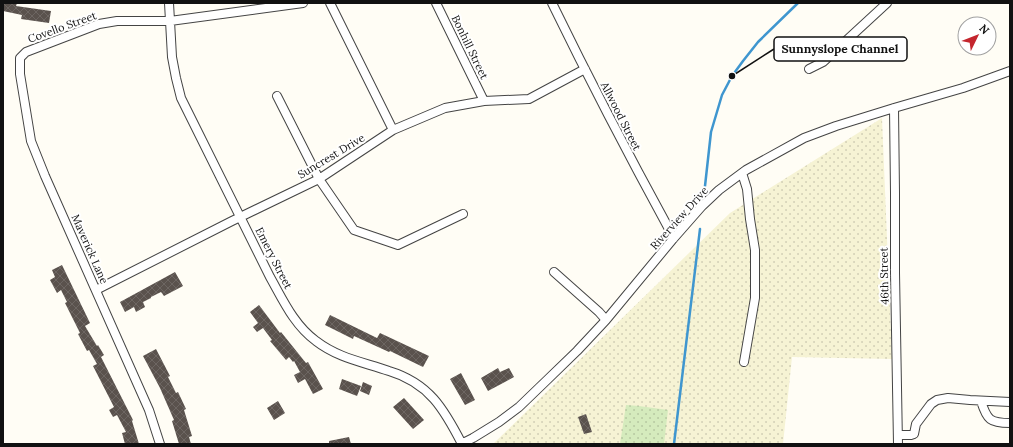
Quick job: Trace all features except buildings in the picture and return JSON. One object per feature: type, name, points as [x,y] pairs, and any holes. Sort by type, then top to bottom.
[{"type":"street","name":"Emery Street","points":[[169,3],[172,57],[181,98],[285,305],[304,330],[316,341],[334,352],[348,359],[390,371],[416,383],[437,402],[446,414],[462,444]]},
{"type":"street","name":"Covello Street","points":[[20,58],[26,52],[99,24],[117,21],[170,21],[303,3]]},
{"type":"street","points":[[330,3],[393,130]]},
{"type":"street","name":"Bonhill Street","points":[[436,3],[484,101]]},
{"type":"street","name":"Allwood Street","points":[[552,3],[630,158],[673,239]]},
{"type":"street","points":[[809,69],[823,62],[887,3]]},
{"type":"street","name":"Maverick Lane","points":[[20,58],[20,74],[31,141],[45,176],[149,410],[160,444]]},
{"type":"street","name":"Suncrest Drive","points":[[96,290],[319,179],[393,130],[445,108],[484,101],[529,99],[585,69]]},
{"type":"street","name":"Riverview Drive","points":[[462,444],[499,422],[519,407],[577,351],[606,320],[702,206],[719,190],[742,174],[804,138],[836,126],[963,88],[1010,71]]},
{"type":"street","points":[[277,96],[319,179],[354,230],[398,245],[463,214]]},
{"type":"street","name":"46th Street","points":[[894,108],[898,444]]},
{"type":"street","points":[[742,174],[747,189],[755,250],[755,298],[744,362]]},
{"type":"street","points":[[554,272],[606,320]]},
{"type":"street","points":[[898,435],[914,434],[918,420],[934,401],[948,398],[1010,402]]},
{"type":"street","points":[[982,400],[985,413],[989,418],[997,422],[1010,422]]},
{"type":"shaded area","points":[[882,118],[892,359],[792,357],[783,444],[493,444],[730,213]]},
{"type":"green space","points":[[626,405],[668,410],[664,444],[620,444]]},
{"type":"waterway","points":[[705,186],[711,132],[722,95],[732,76],[758,42],[798,3]]},
{"type":"waterway","points":[[674,444],[700,229]]},
{"type":"place","name":"Sunnyslope Channel","points":[[732,76]]}]
